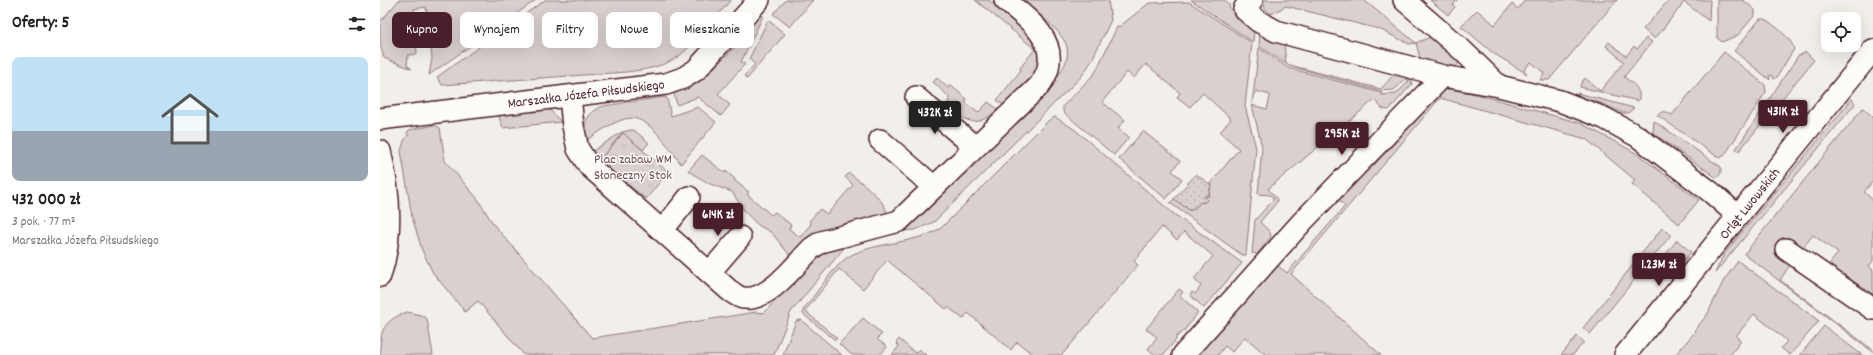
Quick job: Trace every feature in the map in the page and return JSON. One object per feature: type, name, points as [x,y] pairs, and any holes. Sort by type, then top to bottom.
[{"type":"street","name":"Marszałka Józefa Piłsudskiego","points":[[380,119],[666,84],[683,78],[696,70],[759,0]]},
{"type":"street","points":[[570,96],[573,126],[578,149],[589,166],[730,291],[742,298],[754,298],[768,293],[812,248],[821,242],[899,222],[1040,85],[1048,69],[1050,53],[1044,37],[1032,23],[1005,0]]},
{"type":"street","points":[[1252,0],[1244,9],[1276,31],[1443,76],[1499,86],[1560,101],[1618,124],[1637,136],[1712,193],[1738,216]]},
{"type":"street","points":[[1404,0],[1462,50],[1499,86]]},
{"type":"street","name":"Orląt Lwowskich","points":[[1625,355],[1873,50]]},
{"type":"street","points":[[1183,355],[1292,232],[1443,76]]},
{"type":"street","points":[[916,97],[975,147]]},
{"type":"street","points":[[880,140],[934,187]]},
{"type":"street","points":[[380,150],[389,211],[386,258],[380,276]]},
{"type":"street","points":[[662,231],[689,197]]},
{"type":"street","points":[[710,272],[740,237]]},
{"type":"street","points":[[1786,249],[1873,310]]},
{"type":"green space","points":[[399,0],[536,0],[519,12],[460,12],[460,48],[468,48],[429,75],[432,58],[431,48],[452,48],[452,12],[427,12],[426,7],[414,9],[414,12],[392,12],[392,48],[417,48],[417,54],[408,55],[407,65],[412,69],[384,58],[380,44],[380,22]]},
{"type":"green space","points":[[545,0],[731,0],[720,12],[670,12],[670,48],[688,48],[673,60],[654,67],[626,72],[442,85],[437,77],[478,48],[534,48],[534,12],[528,12]]},
{"type":"green space","points":[[786,0],[813,0],[790,27],[773,14]]},
{"type":"green space","points":[[975,0],[989,0],[1025,31],[1033,41],[1038,51],[1040,61],[1036,72],[1003,105],[997,100],[1021,70],[1020,68],[1035,49]]},
{"type":"green space","points":[[1022,0],[1108,0],[1111,20],[1091,62],[1081,77],[934,222],[915,230],[903,231],[987,151],[1039,98],[1051,85],[1064,66],[1067,54],[1065,42],[1048,22]]},
{"type":"green space","points":[[1191,0],[1224,0],[1229,4],[1230,9],[1254,29],[1253,42]]},
{"type":"green space","points":[[1263,0],[1364,0],[1416,43],[1409,44],[1379,29],[1286,6],[1271,14],[1265,9]]},
{"type":"green space","points":[[1430,0],[1457,0],[1453,5],[1455,7],[1448,15]]},
{"type":"green space","points":[[1525,0],[1617,0],[1549,80],[1540,80],[1544,73],[1531,62],[1524,70],[1527,74],[1493,53],[1461,26],[1477,10],[1495,25],[1512,4],[1518,9]]},
{"type":"green space","points":[[1669,0],[1710,0],[1709,21],[1684,2],[1655,39],[1643,29]]},
{"type":"green space","points":[[1717,0],[1743,0],[1755,10],[1755,15],[1738,35],[1722,42],[1717,38]]},
{"type":"green space","points":[[1189,2],[1252,43],[1245,106],[1256,148],[1246,255],[1242,255],[1170,203],[1174,199],[1189,210],[1192,210],[1201,202],[1203,203],[1204,196],[1209,196],[1210,184],[1239,149],[1220,132],[1231,119],[1203,93],[1190,107],[1177,97],[1180,93],[1146,64],[1134,78],[1127,72],[1102,102],[1125,120],[1118,128],[1129,137],[1114,155],[1063,112],[1063,106],[1095,73],[1117,27],[1149,3]]},
{"type":"green space","points":[[761,15],[763,16],[754,35],[754,23]]},
{"type":"green space","points":[[1760,19],[1765,19],[1782,32],[1790,40],[1794,49],[1777,77],[1774,79],[1772,75],[1769,76],[1770,80],[1734,51]]},
{"type":"green space","points":[[768,20],[785,34],[747,79],[744,76],[755,64],[749,59]]},
{"type":"green space","points":[[1260,30],[1284,43],[1286,64],[1259,46]]},
{"type":"green space","points":[[1435,35],[1460,60],[1456,67],[1452,69],[1421,62],[1416,43]]},
{"type":"green space","points":[[1646,38],[1652,42],[1624,77],[1638,90],[1638,101],[1580,87],[1585,78],[1600,91],[1624,62],[1606,46],[1609,42],[1626,56],[1634,46],[1637,49]]},
{"type":"green space","points":[[734,48],[748,48],[741,62],[745,64],[718,94],[730,105],[721,116],[698,97],[677,105],[674,94],[698,83]]},
{"type":"green space","points":[[1259,48],[1288,68],[1382,93],[1382,95],[1396,94],[1409,81],[1407,80],[1410,77],[1412,84],[1389,110],[1383,109],[1374,100],[1268,189],[1277,199],[1277,202],[1260,222],[1270,232],[1271,237],[1257,254],[1252,253],[1255,220],[1274,199],[1270,195],[1258,194],[1262,147],[1252,105],[1267,109],[1270,97],[1270,95],[1256,91],[1252,103]]},
{"type":"green space","points":[[1724,52],[1765,85],[1766,92],[1724,156],[1719,158],[1657,115],[1664,111],[1672,115]]},
{"type":"green space","points":[[1806,52],[1814,60],[1739,151],[1736,149],[1798,56]]},
{"type":"green space","points":[[1286,64],[1381,89],[1395,73],[1409,76],[1394,90],[1380,91]]},
{"type":"green space","points":[[937,78],[948,88],[950,85],[967,99],[965,102],[978,113],[988,102],[998,109],[984,119],[973,122],[967,120],[948,107],[949,97],[933,82]]},
{"type":"green space","points":[[1450,89],[1480,95],[1580,123],[1636,153],[1699,200],[1679,224],[1632,184],[1635,180],[1586,139],[1440,98],[1291,274],[1381,355],[1266,355],[1245,337],[1232,352],[1225,346],[1218,355],[1192,355],[1277,265],[1287,273],[1345,206],[1337,198],[1374,165],[1444,90]]},
{"type":"green space","points":[[1577,93],[1634,108],[1628,113],[1623,113],[1601,103],[1582,98]]},
{"type":"green space","points":[[664,97],[667,98],[671,116],[698,107],[716,122],[681,164],[664,141],[650,126],[634,118],[625,119],[614,123],[585,141],[584,130],[586,120],[597,109],[603,106]]},
{"type":"green space","points":[[1852,99],[1855,104],[1715,273],[1724,254]]},
{"type":"green space","points":[[547,107],[561,122],[503,128],[498,114]]},
{"type":"green space","points":[[1863,108],[1873,117],[1873,181],[1864,192],[1873,200],[1873,261],[1869,266],[1873,270],[1873,295],[1870,296],[1827,267],[1838,253],[1813,235],[1802,249],[1790,240],[1778,255],[1790,265],[1780,280],[1873,350],[1873,352],[1744,254]]},
{"type":"green space","points":[[1055,117],[1074,129],[1174,214],[1242,263],[1204,308],[1190,295],[1192,292],[1195,294],[1201,286],[1194,279],[1213,256],[1184,232],[1177,240],[1162,227],[1134,261],[1138,265],[1062,355],[1034,355],[1017,342],[1011,350],[968,313],[963,319],[948,307],[946,309],[887,260],[863,289],[839,269],[805,311],[837,338],[835,340],[803,314],[803,310],[833,271],[844,260],[853,254],[864,250],[918,238],[941,228],[1048,121]]},
{"type":"green space","points":[[1654,121],[1721,167],[1721,173],[1717,178],[1653,133]]},
{"type":"green space","points":[[435,125],[440,128],[445,161],[477,198],[494,225],[592,338],[756,312],[763,313],[824,253],[844,248],[791,312],[774,355],[524,355],[478,301],[465,312],[433,273],[422,250],[412,217],[401,151],[409,130]]},
{"type":"green space","points":[[634,130],[649,143],[643,150],[622,133],[599,161],[591,152],[622,132]]},
{"type":"green space","points":[[1143,131],[1180,161],[1172,171],[1182,179],[1166,199],[1119,159]]},
{"type":"green space","name":"Plac zabaw WM Słoneczny Stok","points":[[623,133],[668,172],[646,199],[599,161]]},
{"type":"green space","points":[[702,155],[725,173],[726,171],[735,179],[734,180],[749,192],[747,194],[771,215],[775,212],[791,225],[789,229],[800,237],[811,224],[809,221],[820,209],[827,214],[853,185],[845,177],[849,173],[877,197],[886,209],[887,214],[812,235],[791,257],[772,233],[758,225],[745,212],[732,192],[710,184],[688,171]]},
{"type":"green space","points":[[1196,174],[1211,185],[1208,196],[1204,196],[1207,200],[1205,202],[1201,202],[1192,210],[1189,210],[1174,199]]},
{"type":"green space","points":[[1662,228],[1671,235],[1590,334],[1583,328]]},
{"type":"green space","points":[[1677,240],[1691,252],[1671,275],[1665,271],[1660,276],[1655,272],[1652,276],[1651,273]]},
{"type":"green space","points":[[1738,261],[1819,321],[1790,355],[1781,348],[1787,341],[1754,314],[1736,336],[1741,341],[1730,355],[1675,355],[1695,332],[1694,331],[1707,315],[1724,280]]},
{"type":"green space","points":[[1179,289],[1183,292],[1180,296],[1197,311],[1197,314],[1183,332],[1176,337],[1176,340],[1163,355],[1155,355],[1148,349],[1157,337],[1146,329]]},
{"type":"green space","points":[[407,312],[421,315],[427,319],[433,355],[380,355],[381,339],[384,328],[393,319]]},
{"type":"green space","points":[[863,318],[882,334],[877,339],[887,347],[880,355],[852,355],[839,344]]},
{"type":"green space","points":[[801,320],[842,355],[783,355],[796,321]]},
{"type":"green space","points":[[1824,326],[1862,355],[1800,355]]},
{"type":"green space","points":[[1577,336],[1584,342],[1573,355],[1561,355]]},
{"type":"green space","points":[[899,339],[915,353],[919,349],[926,355],[892,355],[899,346],[896,343]]}]
